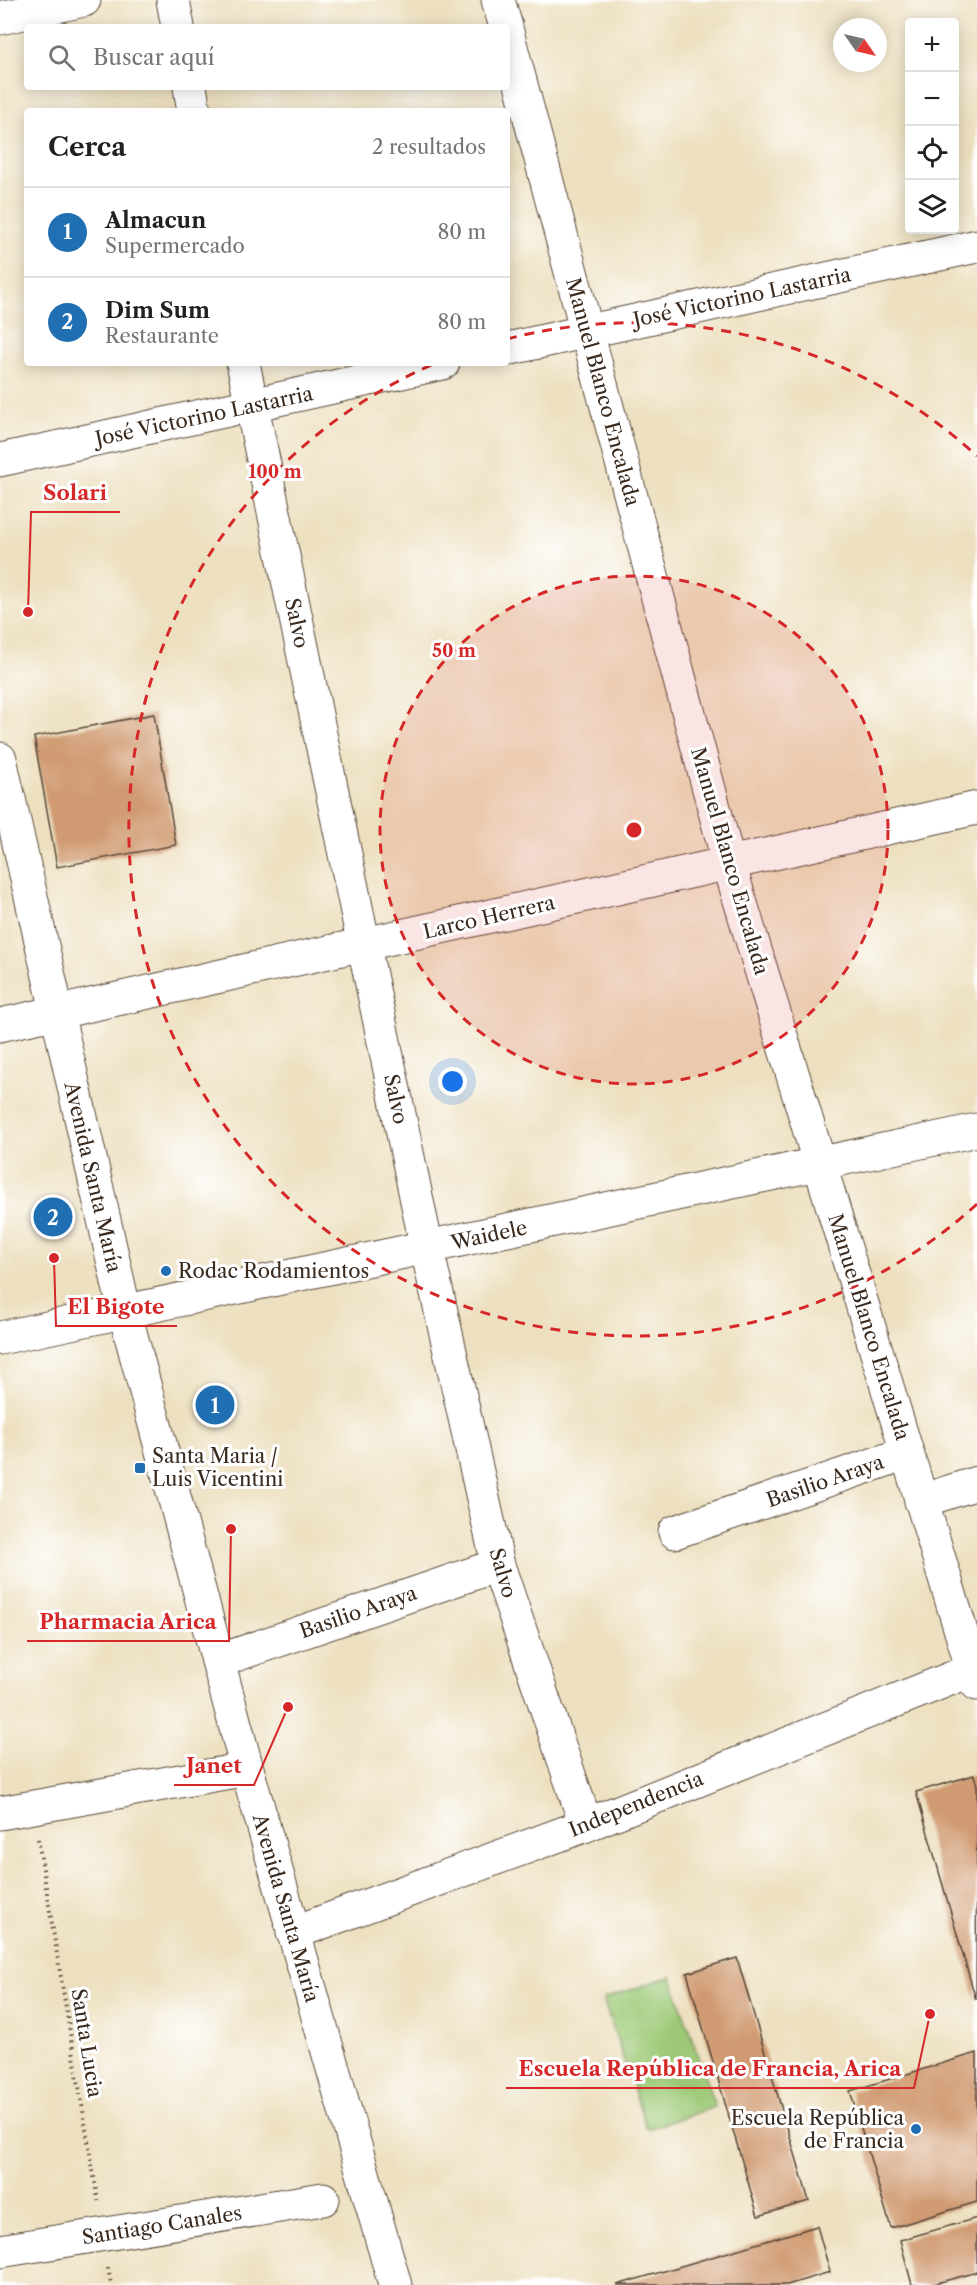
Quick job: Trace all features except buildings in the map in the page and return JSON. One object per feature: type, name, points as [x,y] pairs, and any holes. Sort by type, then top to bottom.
[{"type":"street","points":[[0,18],[84,0]]},
{"type":"street","points":[[173,0],[177,24]]},
{"type":"street","points":[[498,0],[505,24]]},
{"type":"street","name":"Manuel Blanco Encalada","points":[[510,43],[729,864],[975,1673]]},
{"type":"street","points":[[191,90],[194,108]]},
{"type":"street","name":"José Victorino Lastarria","points":[[510,348],[977,246]]},
{"type":"street","name":"Salvo","points":[[244,366],[427,1248],[498,1565],[586,1825]]},
{"type":"street","name":"José Victorino Lastarria","points":[[0,460],[428,366]]},
{"type":"street","name":"Avenida Santa María","points":[[0,759],[55,1014],[125,1313],[247,1769],[395,2285]]},
{"type":"street","name":"Larco Herrera","points":[[0,1025],[977,808]]},
{"type":"street","name":"Waidele","points":[[0,1338],[977,1130]]},
{"type":"street","name":"Basilio Araya","points":[[675,1532],[907,1453]]},
{"type":"street","points":[[921,1501],[977,1483]]},
{"type":"street","name":"Basilio Araya","points":[[218,1661],[498,1565]]},
{"type":"street","name":"Independencia","points":[[293,1933],[586,1825],[975,1673]]},
{"type":"street","points":[[0,1813],[247,1769]]},
{"type":"street","name":"Santiago Canales","points":[[0,2251],[323,2199]]},
{"type":"path","name":"Santa Lucia","points":[[33,1807],[111,2285]]},
{"type":"green space","points":[[671,1976],[715,2107],[647,2129],[603,1999]]},
{"type":"place","name":"Solari","points":[[28,612]]},
{"type":"place","name":"Dim Sum","points":[[53,1217]]},
{"type":"place","name":"El Bigote","points":[[54,1258]]},
{"type":"place","name":"Rodac Rodamientos","points":[[166,1271]]},
{"type":"place","name":"Almacun","points":[[215,1405]]},
{"type":"place","name":"Santa Maria / Luis Vicentini","points":[[140,1468]]},
{"type":"place","name":"Pharmacia Arica","points":[[231,1529]]},
{"type":"place","name":"Janet","points":[[288,1707]]},
{"type":"place","name":"Escuela República de Francia, Arica","points":[[930,2014]]},
{"type":"place","name":"Escuela República de Francia","points":[[916,2129]]}]
